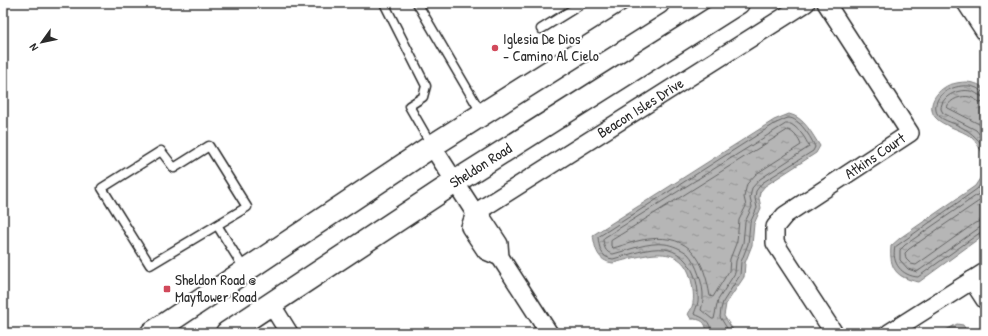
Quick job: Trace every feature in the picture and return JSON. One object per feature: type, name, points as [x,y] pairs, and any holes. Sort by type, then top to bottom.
[{"type":"main road","name":"Sheldon Road","points":[[227,333],[455,182],[738,3]]},
{"type":"main road","points":[[152,333],[645,6]]},
{"type":"street","name":"Beacon Isles Drive","points":[[475,213],[806,3]]},
{"type":"street","name":"Atkins Court","points":[[826,3],[910,134],[785,215],[775,227],[775,243],[834,333]]},
{"type":"street","points":[[966,3],[985,32]]},
{"type":"street","points":[[432,146],[475,213],[470,227],[486,251],[500,257],[549,333]]},
{"type":"street","points":[[889,333],[979,276],[985,300]]},
{"type":"street","points":[[271,304],[289,333]]},
{"type":"lane","points":[[384,3],[426,86],[423,97],[409,106],[432,146]]},
{"type":"lane","points":[[417,3],[482,114]]},
{"type":"lane","points":[[541,29],[583,3]]},
{"type":"lane","points":[[209,146],[247,207],[217,225],[150,265],[102,188],[161,151],[174,168],[209,146]]},
{"type":"lane","points":[[217,225],[246,271]]},
{"type":"water","points":[[967,82],[978,84],[985,91],[985,157],[971,137],[942,123],[935,117],[932,108],[934,98],[940,90],[949,85]]},
{"type":"water","points":[[789,114],[803,122],[811,131],[820,146],[816,153],[765,186],[760,192],[759,198],[761,208],[754,224],[752,245],[745,263],[744,277],[726,304],[724,316],[735,333],[707,333],[704,323],[691,319],[688,314],[692,307],[693,300],[692,284],[688,270],[680,261],[671,256],[661,254],[637,257],[613,263],[603,260],[600,257],[596,249],[593,235],[774,120]]},
{"type":"water","points":[[985,171],[985,234],[919,282],[900,275],[893,266],[891,260],[891,246],[900,238],[975,186]]},
{"type":"water","points":[[957,324],[963,325],[968,333],[944,333],[946,330]]},
{"type":"place","name":"Iglesia De Dios - Camino Al Cielo","points":[[495,48]]},
{"type":"place","name":"Sheldon Road @ Mayflower Road","points":[[167,289]]}]
